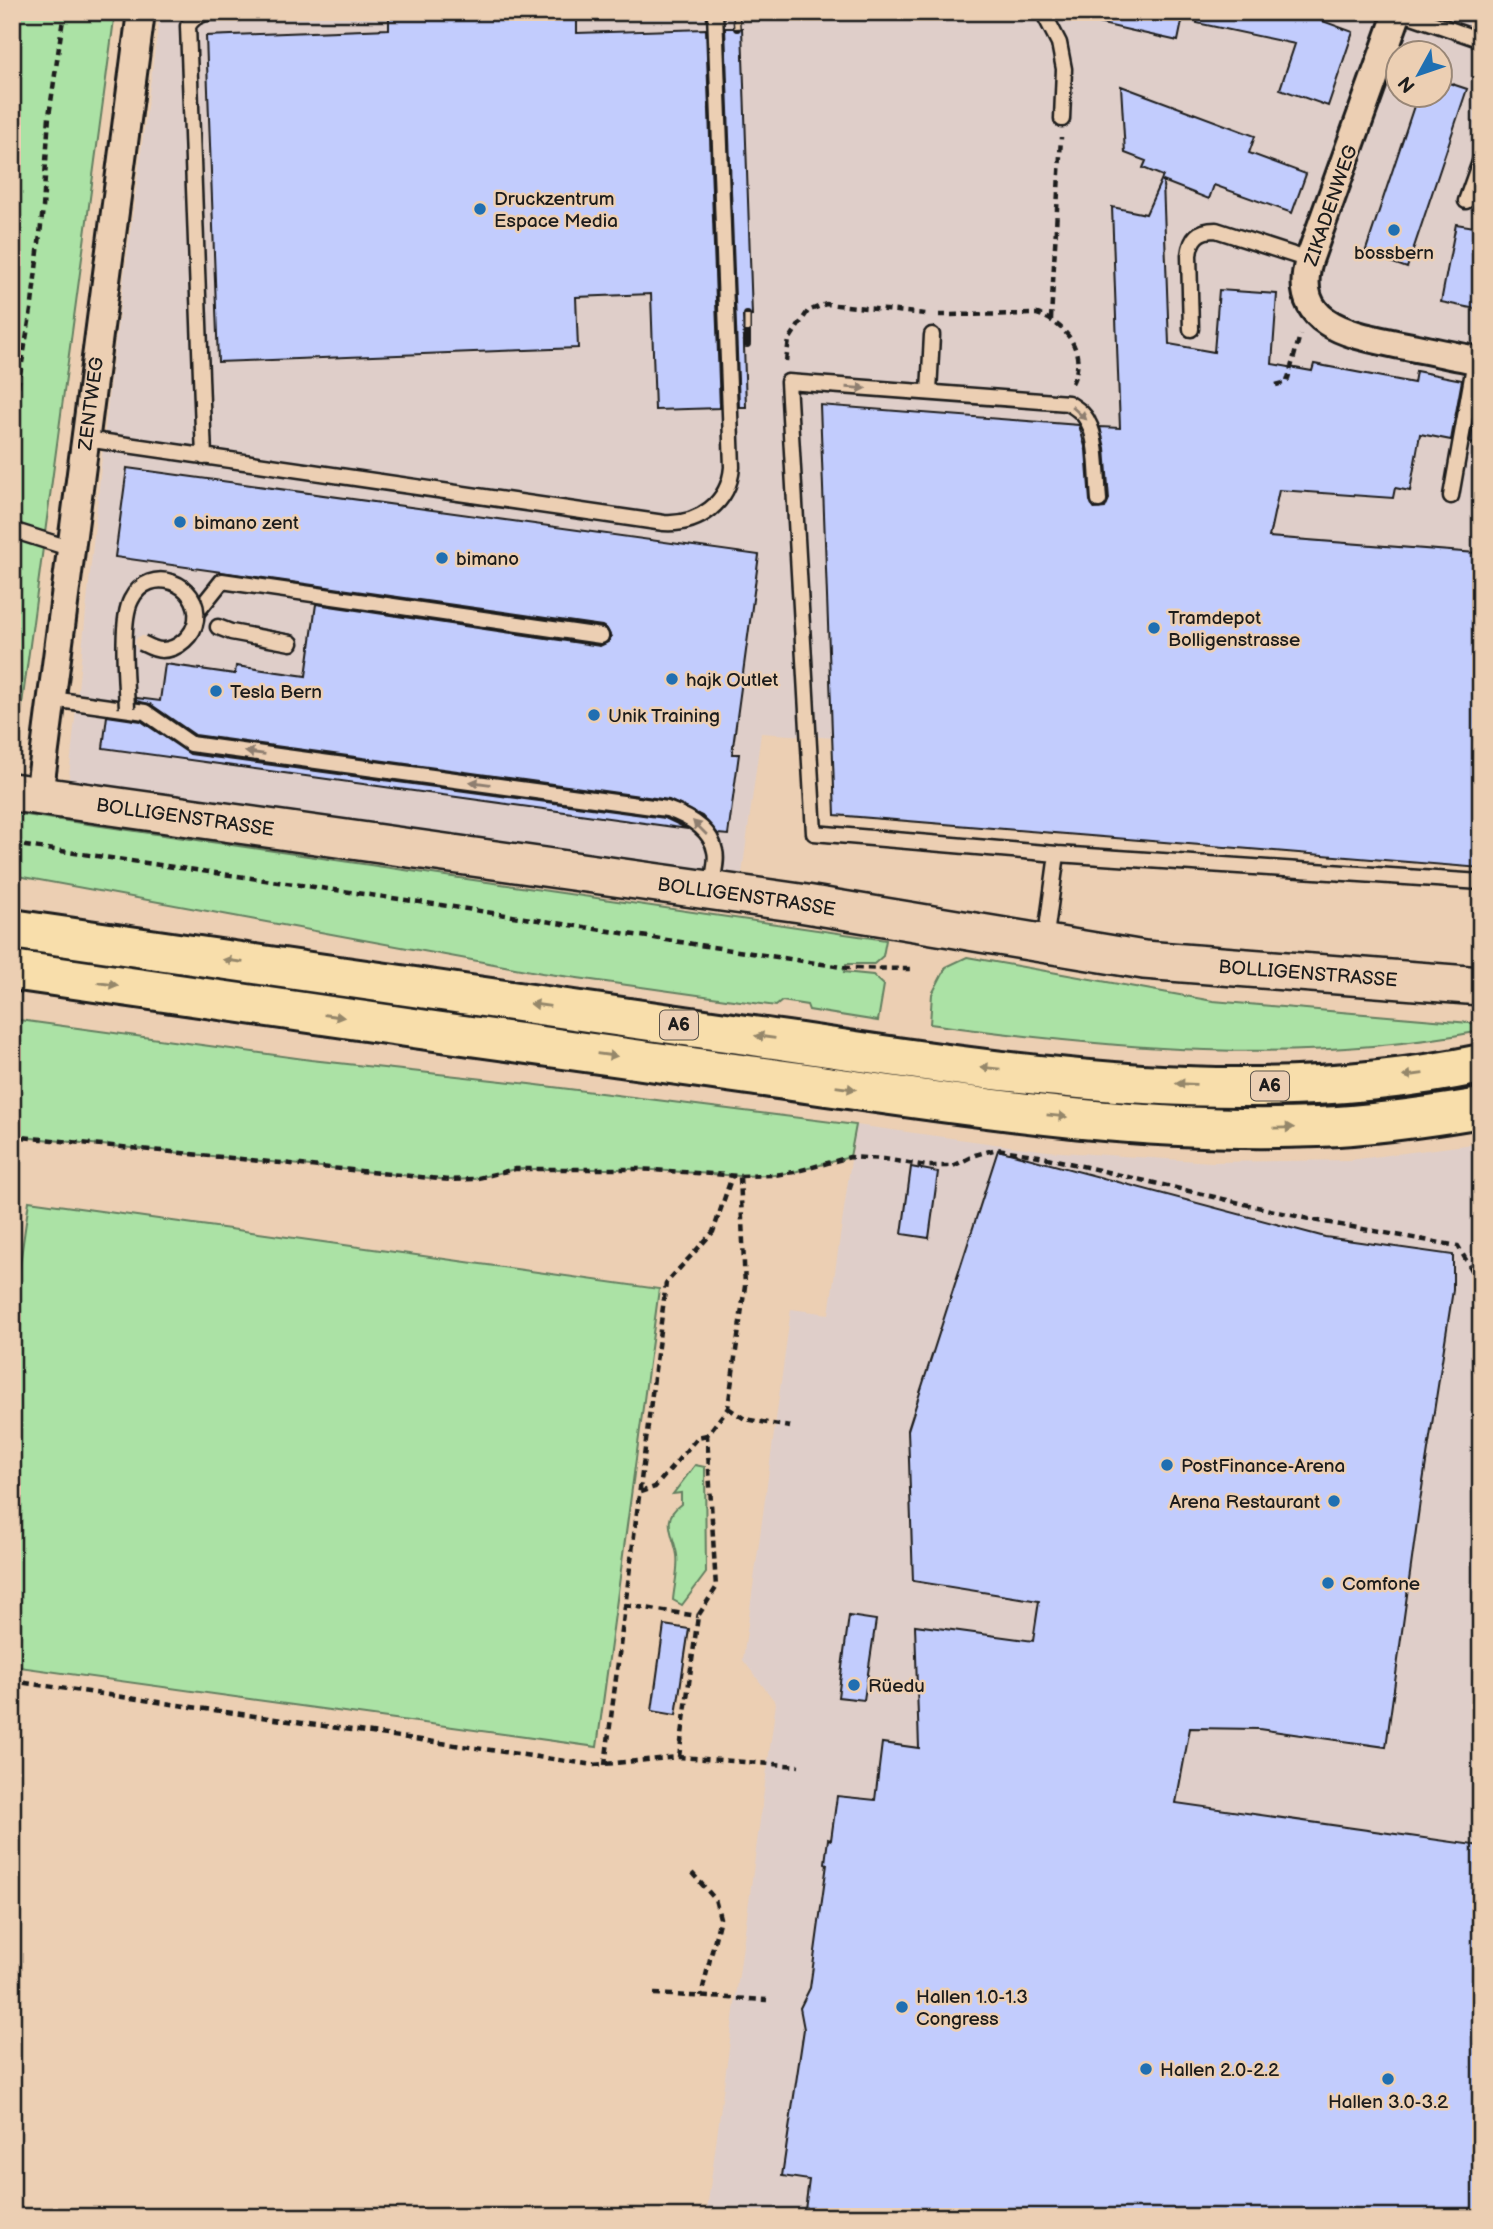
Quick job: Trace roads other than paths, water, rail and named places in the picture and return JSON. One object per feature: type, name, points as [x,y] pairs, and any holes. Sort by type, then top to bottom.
[{"type":"highway","name":"A6","points":[[12,929],[846,1049],[1058,1076],[1225,1086],[1315,1084],[1391,1078],[1481,1064]]},
{"type":"highway","name":"A6","points":[[22,973],[965,1105],[1142,1125],[1321,1127],[1400,1120],[1481,1108]]},
{"type":"main road","name":"BOLLIGENSTRASSE","points":[[25,794],[917,920],[1144,960],[1481,986]]},
{"type":"street","name":"ZENTWEG","points":[[25,794],[52,699],[141,12]]},
{"type":"street","name":"ZIKADENWEG","points":[[1399,12],[1309,260],[1306,285],[1315,309],[1328,324],[1347,333],[1478,361]]},
{"type":"lane","points":[[204,457],[188,26],[195,16],[201,14],[238,12]]},
{"type":"lane","points":[[86,439],[664,523],[687,522],[704,514],[714,506],[727,488],[732,467],[715,12]]},
{"type":"lane","points":[[1043,12],[1059,43],[1064,69],[1062,119]]},
{"type":"lane","points":[[1399,12],[1481,40]]},
{"type":"lane","points":[[1466,201],[1481,159]]},
{"type":"lane","points":[[1192,329],[1189,255],[1190,243],[1197,234],[1216,230],[1309,260]]},
{"type":"lane","points":[[929,393],[932,335]]},
{"type":"lane","points":[[1451,496],[1478,361]]},
{"type":"lane","points":[[1099,500],[1093,432],[1080,411],[1068,403],[788,382],[814,833],[1057,854],[1481,882]]},
{"type":"lane","points":[[12,530],[72,548]]},
{"type":"lane","points":[[127,708],[127,610],[136,591],[144,585],[154,580],[172,581],[191,598],[197,614],[196,623],[191,633],[172,648],[162,650],[142,643]]},
{"type":"lane","points":[[198,611],[222,582],[601,636]]},
{"type":"lane","points":[[218,627],[230,632],[291,643]]},
{"type":"lane","points":[[52,699],[145,712],[191,744],[667,809],[693,820],[709,836],[716,852],[711,891]]},
{"type":"lane","points":[[1045,944],[1057,854]]},
{"type":"railway","points":[[736,12],[737,28]]},
{"type":"railway","points":[[747,315],[747,344]]},
{"type":"place","name":"Druckzentrum Espace Media","points":[[480,209]]},
{"type":"place","name":"bossbern","points":[[1394,230]]},
{"type":"place","name":"bimano zent","points":[[180,522]]},
{"type":"place","name":"bimano","points":[[442,558]]},
{"type":"place","name":"Tramdepot Bolligenstrasse","points":[[1154,628]]},
{"type":"place","name":"hajk Outlet","points":[[672,679]]},
{"type":"place","name":"Tesla Bern","points":[[216,691]]},
{"type":"place","name":"Unik Training","points":[[594,715]]},
{"type":"place","name":"PostFinance-Arena","points":[[1167,1465]]},
{"type":"place","name":"Arena Restaurant","points":[[1334,1501]]},
{"type":"place","name":"Comfone","points":[[1328,1583]]},
{"type":"place","name":"Rüedu","points":[[854,1685]]},
{"type":"place","name":"Hallen 1.0-1.3 Congress","points":[[902,2007]]},
{"type":"place","name":"Hallen 2.0-2.2","points":[[1146,2069]]},
{"type":"place","name":"Hallen 3.0-3.2","points":[[1388,2079]]}]
